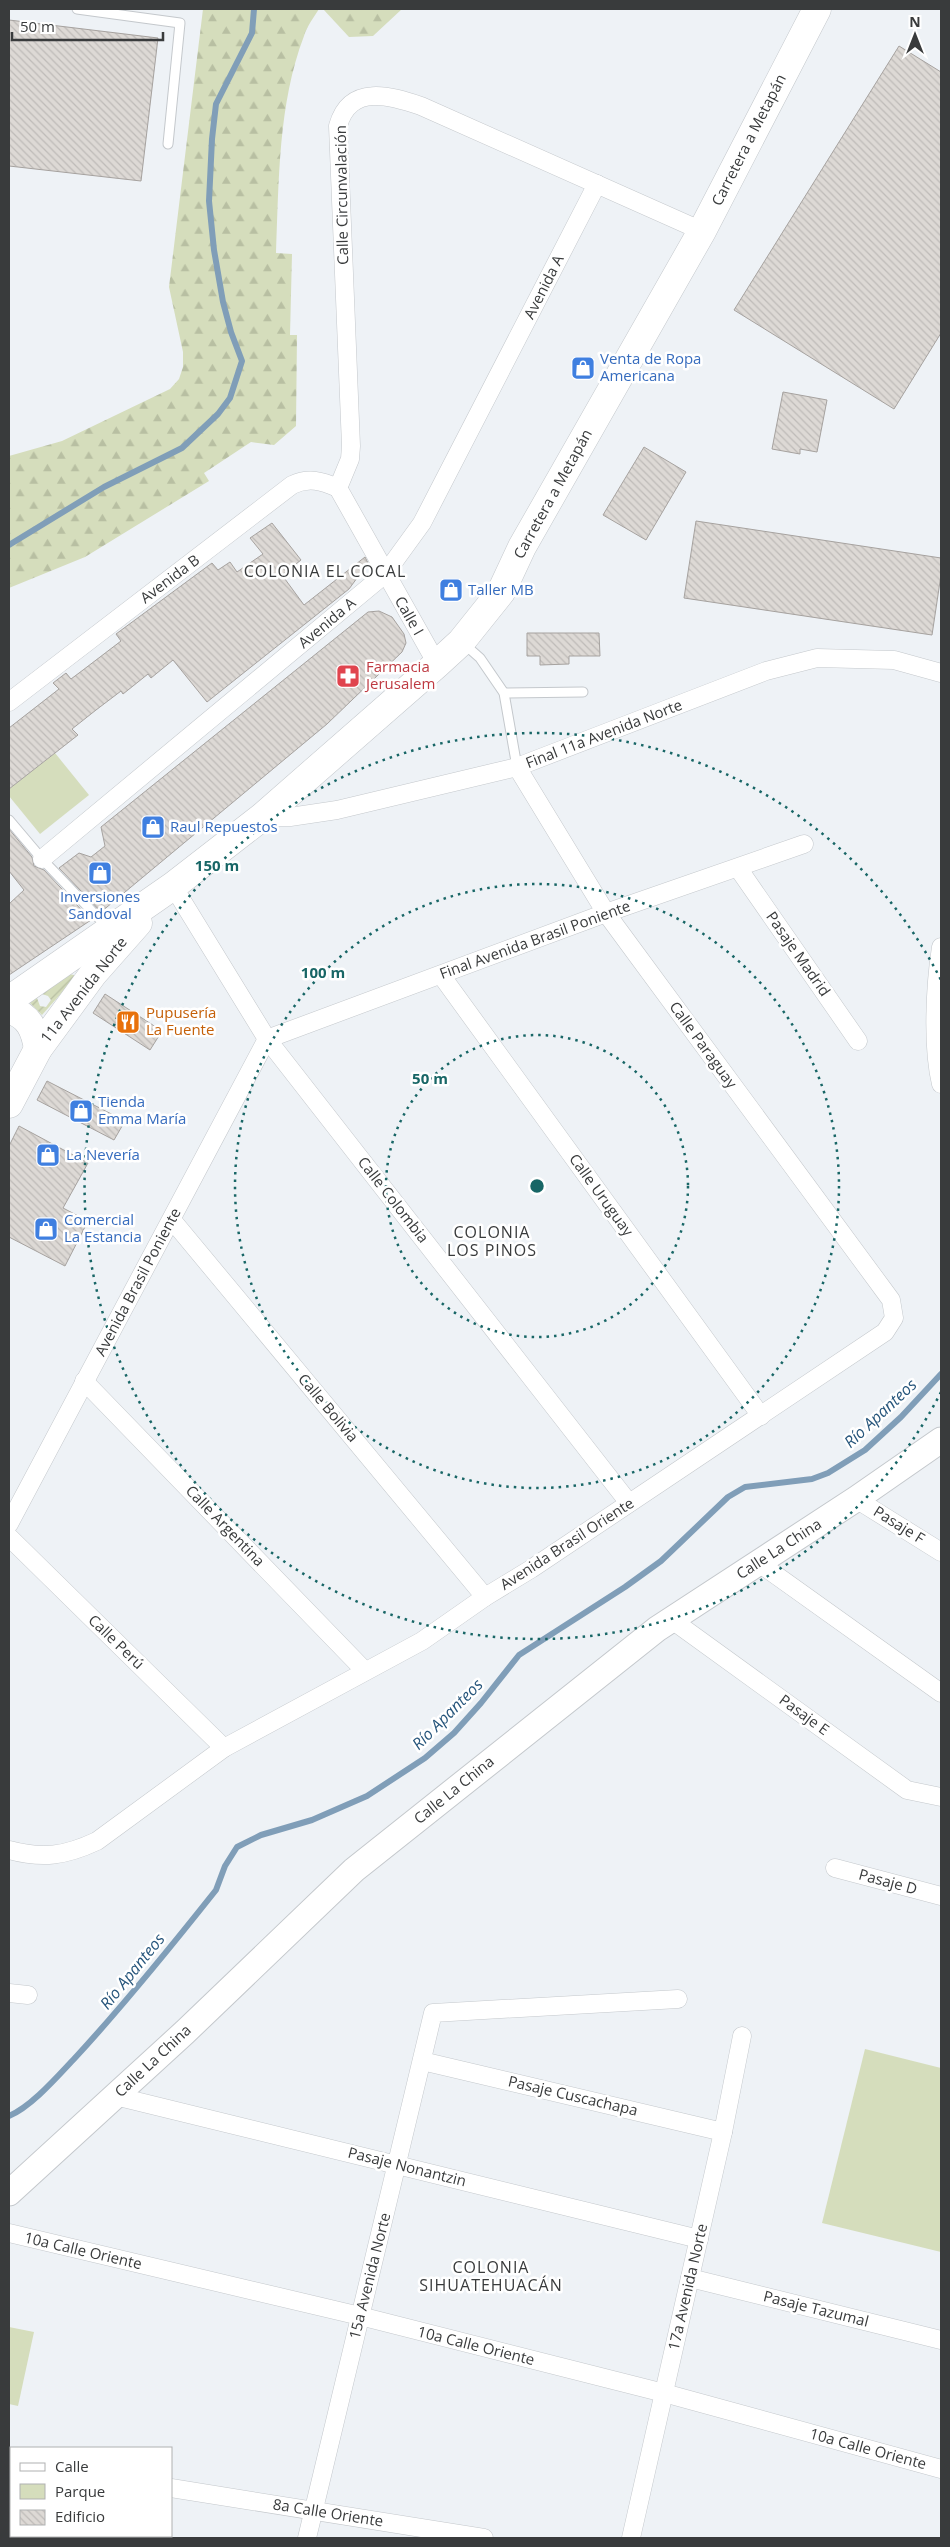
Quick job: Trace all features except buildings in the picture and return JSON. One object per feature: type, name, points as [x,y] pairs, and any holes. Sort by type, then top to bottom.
[{"type":"main road","name":"Carretera a Metapán","points":[[173,886],[262,817],[437,664],[461,642],[501,592],[522,547],[702,231],[817,9]]},
{"type":"main road","points":[[9,1000],[173,886]]},
{"type":"main road","name":"11a Avenida Norte","points":[[9,1104],[38,1049],[93,974],[173,886]]},
{"type":"main road","points":[[9,1010],[18,1012],[29,1022],[36,1035],[38,1049]]},
{"type":"main road","name":"Calle La China","points":[[9,2193],[115,2096],[354,1870],[642,1641],[856,1499],[936,1450]]},
{"type":"street","name":"Calle Circunvalación","points":[[338,488],[350,459],[351,446],[338,126],[345,110],[354,101],[370,95],[397,98],[421,106],[702,231]]},
{"type":"street","name":"Avenida A","points":[[42,859],[386,574],[422,523],[597,184]]},
{"type":"street","name":"Avenida B","points":[[9,702],[292,485],[303,480],[315,480],[338,488]]},
{"type":"street","name":"Calle I","points":[[338,488],[437,664]]},
{"type":"street","name":"Final 11a Avenida Norte","points":[[262,817],[290,817],[337,810],[517,767],[766,671],[800,661],[838,657],[894,660],[941,673]]},
{"type":"street","name":"Calle Paraguay","points":[[517,767],[606,913],[891,1300],[894,1318]]},
{"type":"street","name":"Final Avenida Brasil Poniente","points":[[267,1039],[606,913],[804,844]]},
{"type":"street","name":"Pasaje Madrid","points":[[738,868],[858,1041]]},
{"type":"street","name":"Calle Colombia","points":[[173,886],[267,1039],[629,1503]]},
{"type":"street","points":[[941,947],[937,1067],[941,1084]]},
{"type":"street","name":"Calle Uruguay","points":[[441,975],[761,1416]]},
{"type":"street","name":"Avenida Brasil Poniente","points":[[9,1524],[267,1039]]},
{"type":"street","name":"Calle Bolivia","points":[[172,1220],[485,1597]]},
{"type":"street","name":"Avenida Brasil Oriente","points":[[224,1748],[422,1641],[485,1597],[531,1569],[885,1332],[894,1318]]},
{"type":"street","name":"Calle Argentina","points":[[84,1381],[365,1671]]},
{"type":"street","name":"Pasaje F","points":[[856,1499],[941,1552]]},
{"type":"street","name":"Calle Perú","points":[[9,1537],[224,1748]]},
{"type":"street","points":[[759,1563],[941,1693]]},
{"type":"street","name":"Pasaje E","points":[[672,1620],[907,1790],[941,1797]]},
{"type":"street","points":[[9,1850],[32,1856],[53,1856],[78,1850],[97,1841],[224,1748]]},
{"type":"street","name":"Pasaje D","points":[[836,1868],[941,1896]]},
{"type":"street","points":[[9,1993],[28,1995]]},
{"type":"street","name":"15a Avenida Norte","points":[[306,2538],[434,2013],[678,1999]]},
{"type":"street","name":"17a Avenida Norte","points":[[631,2538],[723,2132],[742,2036]]},
{"type":"street","name":"Pasaje Cuscachapa","points":[[422,2061],[723,2132]]},
{"type":"street","name":"Pasaje Nonantzin","points":[[115,2096],[699,2239]]},
{"type":"street","name":"10a Calle Oriente","points":[[9,2233],[360,2316],[664,2392],[941,2469]]},
{"type":"street","name":"Pasaje Tazumal","points":[[690,2278],[941,2340]]},
{"type":"street","name":"8a Calle Oriente","points":[[172,2488],[461,2536],[484,2538]]},
{"type":"lane","points":[[77,9],[180,22],[168,144]]},
{"type":"lane","points":[[461,642],[480,658],[504,693],[517,767]]},
{"type":"lane","points":[[504,693],[583,692]]},
{"type":"lane","points":[[9,820],[42,859],[110,930]]},
{"type":"green space","points":[[203,9],[319,9],[307,29],[295,62],[289,88],[279,171],[276,253],[292,254],[290,335],[297,335],[296,426],[274,445],[251,442],[204,473],[209,481],[85,557],[9,588],[9,456],[62,441],[170,389],[179,379],[183,367],[183,352],[169,287]]},
{"type":"green space","points":[[323,9],[402,9],[373,36],[349,37]]},
{"type":"green space","points":[[55,753],[89,795],[40,834],[9,796],[9,789]]},
{"type":"green space","points":[[69,974],[74,975],[73,980],[42,1015],[29,1002]],"holes":[[[42,994],[48,996],[51,1000],[46,1007],[40,1006],[37,998]]]},
{"type":"green space","points":[[865,2049],[941,2068],[941,2252],[822,2223]]},
{"type":"green space","points":[[9,2327],[34,2332],[18,2406],[9,2404]]},
{"type":"waterway","points":[[9,545],[104,487],[182,448],[218,414],[230,398],[242,361],[231,332],[223,302],[214,250],[209,201],[212,139],[216,104],[252,33],[254,9]]},
{"type":"waterway","name":"Río Apanteos","points":[[9,2116],[26,2106],[52,2083],[129,1997],[216,1890],[225,1866],[237,1847],[261,1835],[312,1820],[367,1796],[425,1758],[454,1733],[481,1703],[519,1655],[625,1587],[661,1561],[728,1497],[745,1487],[812,1479],[828,1473],[865,1450],[901,1417],[941,1374]]},
{"type":"place","name":"Venta de Ropa Americana","points":[[583,368]]},
{"type":"place","name":"Taller MB","points":[[451,590]]},
{"type":"place","name":"Farmacia Jerusalem","points":[[348,676]]},
{"type":"place","name":"Raul Repuestos","points":[[153,827]]},
{"type":"place","name":"Inversiones Sandoval","points":[[100,873]]},
{"type":"place","name":"Pupusería La Fuente","points":[[128,1022]]},
{"type":"place","name":"Tienda Emma María","points":[[81,1111]]},
{"type":"place","name":"La Nevería","points":[[48,1155]]},
{"type":"place","name":"Comercial La Estancia","points":[[46,1229]]},
{"type":"district","name":"COLONIA EL COCAL","points":[[325,571]]},
{"type":"district","name":"COLONIA LOS PINOS","points":[[492,1241]]},
{"type":"district","name":"COLONIA SIHUATEHUACÁN","points":[[491,2276]]}]
